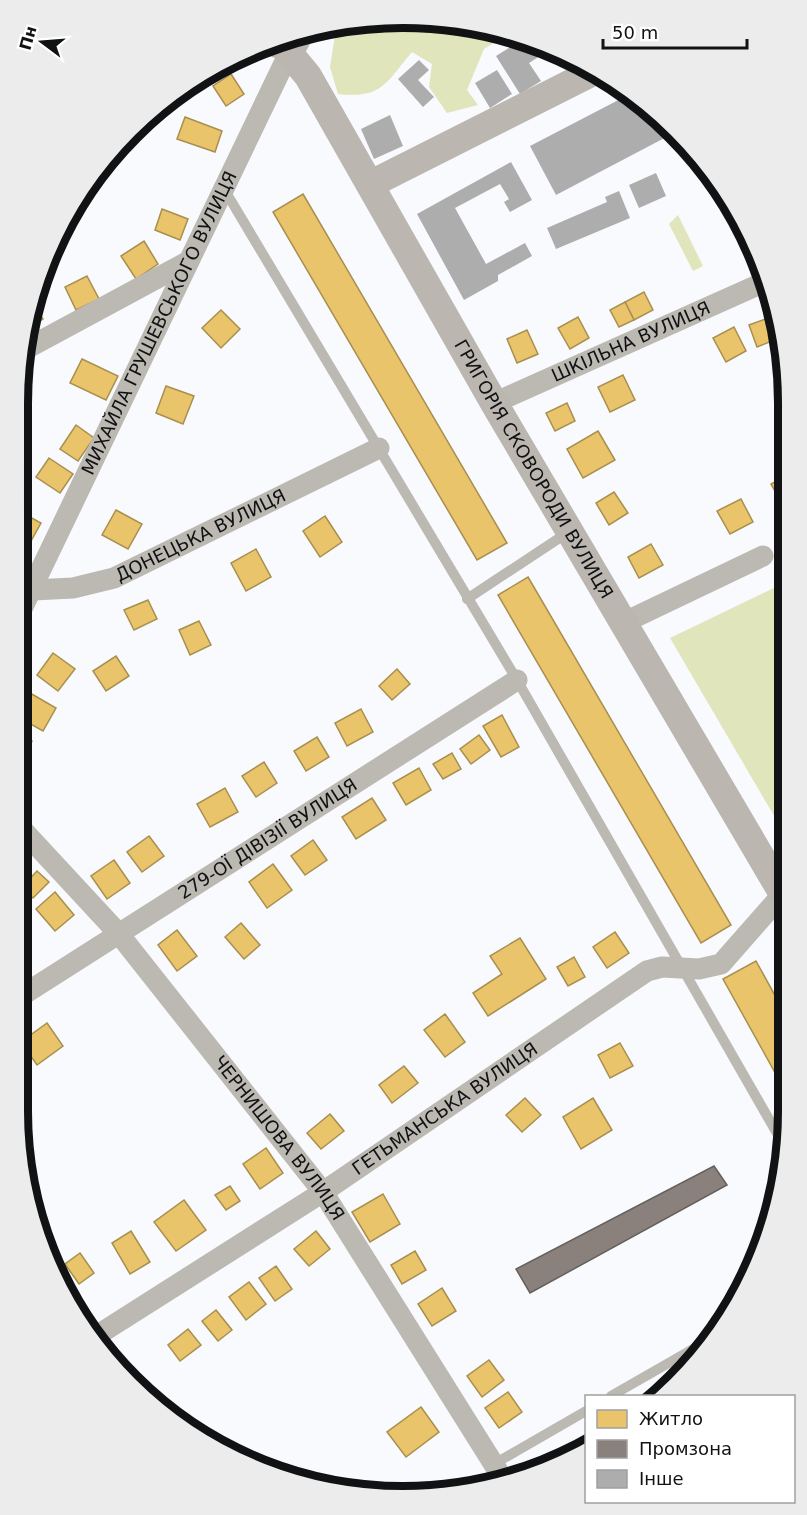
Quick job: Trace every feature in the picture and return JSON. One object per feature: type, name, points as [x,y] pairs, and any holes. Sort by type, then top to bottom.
[{"type":"street","name":"ГРИГОРІЯ СКОВОРОДИ ВУЛИЦЯ","points":[[289,46],[371,184],[494,403],[778,880]]},
{"type":"street","name":"МИХАЙЛА ГРУШЕВСЬКОГО ВУЛИЦЯ","points":[[28,581],[189,261],[286,47]]},
{"type":"street","points":[[371,184],[585,76]]},
{"type":"street","points":[[34,345],[189,261]]},
{"type":"street","name":"ШКІЛЬНА ВУЛИЦЯ","points":[[494,403],[759,284]]},
{"type":"street","name":"ДОНЕЦЬКА ВУЛИЦЯ","points":[[28,585],[73,588],[114,578],[379,448]]},
{"type":"street","points":[[625,622],[764,556]]},
{"type":"street","name":"279-ОЇ ДІВІЗІЇ ВУЛИЦЯ","points":[[28,992],[517,680]]},
{"type":"street","name":"ЧЕРНИШОВА ВУЛИЦЯ","points":[[28,836],[119,934],[323,1192],[498,1472]]},
{"type":"street","name":"ГЕТЬМАНСЬКА ВУЛИЦЯ","points":[[101,1333],[323,1192],[647,971],[662,967],[699,969],[721,964],[778,903]]},
{"type":"lane","points":[[224,187],[517,680],[778,1135]]},
{"type":"lane","points":[[467,599],[570,531]]},
{"type":"lane","points":[[613,1395],[694,1349]]},
{"type":"lane","points":[[498,1472],[585,1412]]},
{"type":"green space","points":[[379,29],[428,29],[498,40],[484,49],[467,90],[478,105],[447,113],[429,87],[432,64],[412,52],[389,80],[374,91],[365,94],[338,94],[330,67],[335,35],[355,32]]},
{"type":"green space","points":[[678,215],[703,266],[693,271],[669,224]]},
{"type":"green space","points":[[778,586],[778,823],[670,638]]},
{"type":"building: Житло","points":[[231,74],[244,94],[226,106],[213,86]]},
{"type":"building: Житло","points":[[185,117],[222,131],[215,152],[177,139]]},
{"type":"building: Житло","points":[[303,194],[507,543],[477,560],[273,212]]},
{"type":"building: Житло","points":[[162,209],[188,219],[180,240],[155,230]]},
{"type":"building: Житло","points":[[144,241],[158,264],[136,279],[121,256]]},
{"type":"building: Житло","points":[[87,276],[99,299],[76,310],[65,287]]},
{"type":"building: Житло","points":[[644,292],[653,310],[634,320],[625,302]]},
{"type":"building: Житло","points":[[625,302],[634,320],[619,327],[610,310]]},
{"type":"building: Житло","points":[[221,310],[240,329],[221,348],[202,328]]},
{"type":"building: Житло","points":[[578,317],[589,338],[570,349],[558,328]]},
{"type":"building: Житло","points":[[768,318],[773,341],[757,347],[749,325]]},
{"type":"building: Житло","points":[[734,327],[746,351],[726,362],[713,338]]},
{"type":"building: Житло","points":[[527,330],[538,354],[517,363],[507,339]]},
{"type":"building: Житло","points":[[82,359],[118,376],[106,400],[70,383]]},
{"type":"building: Житло","points":[[623,375],[635,400],[610,412],[598,387]]},
{"type":"building: Житло","points":[[166,386],[194,396],[183,424],[156,413]]},
{"type":"building: Житло","points":[[567,403],[575,421],[555,431],[546,413]]},
{"type":"building: Житло","points":[[76,425],[94,438],[78,461],[60,449]]},
{"type":"building: Житло","points":[[598,431],[615,460],[583,478],[567,449]]},
{"type":"building: Житло","points":[[49,458],[73,474],[60,493],[36,477]]},
{"type":"building: Житло","points":[[778,480],[778,496],[771,484]]},
{"type":"building: Житло","points":[[614,492],[628,513],[609,525],[596,503]]},
{"type":"building: Житло","points":[[741,499],[753,522],[730,534],[717,511]]},
{"type":"building: Житло","points":[[116,510],[142,524],[128,549],[102,535]]},
{"type":"building: Житло","points":[[28,516],[41,523],[28,546]]},
{"type":"building: Житло","points":[[325,516],[342,542],[320,557],[303,531]]},
{"type":"building: Житло","points":[[651,544],[663,565],[639,578],[628,557]]},
{"type":"building: Житло","points":[[256,549],[271,577],[246,591],[231,563]]},
{"type":"building: Житло","points":[[528,577],[731,925],[701,943],[498,595]]},
{"type":"building: Житло","points":[[148,600],[157,619],[134,630],[124,610]]},
{"type":"building: Житло","points":[[199,621],[211,645],[190,655],[179,630]]},
{"type":"building: Житло","points":[[53,653],[75,669],[58,691],[37,675]]},
{"type":"building: Житло","points":[[116,656],[129,676],[106,691],[93,671]]},
{"type":"building: Житло","points":[[397,669],[410,684],[392,700],[379,686]]},
{"type":"building: Житло","points":[[30,693],[56,708],[43,731],[28,723]]},
{"type":"building: Житло","points":[[361,709],[373,732],[347,746],[335,723]]},
{"type":"building: Житло","points":[[502,715],[519,747],[501,757],[483,726]]},
{"type":"building: Житло","points":[[479,735],[490,750],[471,764],[460,749]]},
{"type":"building: Житло","points":[[317,737],[329,757],[306,771],[294,751]]},
{"type":"building: Житло","points":[[452,753],[461,769],[443,779],[433,764]]},
{"type":"building: Житло","points":[[264,762],[277,783],[256,797],[242,776]]},
{"type":"building: Житло","points":[[419,768],[431,790],[406,805],[393,783]]},
{"type":"building: Житло","points":[[225,788],[238,812],[210,827],[197,804]]},
{"type":"building: Житло","points":[[372,798],[386,820],[356,839],[342,817]]},
{"type":"building: Житло","points":[[149,836],[164,856],[142,872],[127,852]]},
{"type":"building: Житло","points":[[313,840],[327,860],[305,875],[291,856]]},
{"type":"building: Житло","points":[[114,860],[130,883],[107,899],[91,876]]},
{"type":"building: Житло","points":[[273,864],[292,890],[267,908],[249,882]]},
{"type":"building: Житло","points":[[37,871],[49,882],[33,898],[28,893],[28,881]]},
{"type":"building: Житло","points":[[55,892],[74,915],[55,931],[36,909]]},
{"type":"building: Житло","points":[[241,923],[260,945],[244,959],[225,937]]},
{"type":"building: Житло","points":[[177,930],[197,956],[177,971],[158,945]]},
{"type":"building: Житло","points":[[615,932],[629,953],[607,968],[593,947]]},
{"type":"building: Житло","points":[[520,938],[546,979],[488,1016],[473,993],[502,974],[490,956]]},
{"type":"building: Житло","points":[[574,957],[585,977],[568,986],[557,967]]},
{"type":"building: Житло","points":[[756,961],[778,1001],[778,1078],[723,979]]},
{"type":"building: Житло","points":[[445,1014],[465,1042],[445,1057],[424,1030]]},
{"type":"building: Житло","points":[[47,1023],[63,1046],[37,1065],[28,1052],[28,1037]]},
{"type":"building: Житло","points":[[620,1043],[633,1066],[610,1078],[598,1055]]},
{"type":"building: Житло","points":[[404,1066],[418,1083],[392,1103],[379,1085]]},
{"type":"building: Житло","points":[[525,1098],[541,1115],[522,1132],[506,1115]]},
{"type":"building: Житло","points":[[593,1098],[612,1130],[581,1149],[563,1117]]},
{"type":"building: Житло","points":[[330,1114],[344,1131],[321,1149],[307,1133]]},
{"type":"building: Житло","points":[[266,1148],[283,1173],[260,1189],[243,1164]]},
{"type":"building: Житло","points":[[230,1186],[240,1201],[226,1210],[215,1195]]},
{"type":"building: Житло","points":[[383,1194],[400,1224],[370,1242],[352,1212]]},
{"type":"building: Житло","points":[[184,1200],[206,1230],[176,1251],[154,1222]]},
{"type":"building: Житло","points":[[131,1231],[150,1262],[130,1274],[112,1243]]},
{"type":"building: Житло","points":[[316,1231],[330,1249],[309,1266],[294,1249]]},
{"type":"building: Житло","points":[[415,1251],[426,1270],[402,1284],[391,1265]]},
{"type":"building: Житло","points":[[80,1253],[94,1273],[79,1284],[65,1264]]},
{"type":"building: Житло","points":[[276,1266],[292,1289],[275,1301],[259,1278]]},
{"type":"building: Житло","points":[[249,1282],[266,1304],[246,1320],[229,1297]]},
{"type":"building: Житло","points":[[442,1288],[456,1311],[432,1326],[418,1304]]},
{"type":"building: Житло","points":[[216,1310],[232,1330],[218,1341],[202,1321]]},
{"type":"building: Житло","points":[[188,1329],[201,1345],[180,1361],[168,1345]]},
{"type":"building: Житло","points":[[489,1360],[504,1380],[482,1397],[467,1376]]},
{"type":"building: Житло","points":[[508,1392],[522,1412],[499,1428],[485,1408]]},
{"type":"building: Житло","points":[[421,1407],[439,1432],[406,1457],[387,1432]]},
{"type":"building: Промзона","points":[[714,1166],[727,1185],[530,1293],[516,1269]]},
{"type":"building: Інше","points":[[514,45],[542,55],[529,63],[541,81],[520,94],[496,56]]},
{"type":"building: Інше","points":[[419,60],[429,70],[418,80],[434,97],[423,107],[398,79]]},
{"type":"building: Інше","points":[[565,65],[578,72],[572,76]]},
{"type":"building: Інше","points":[[497,70],[512,94],[490,108],[475,83]]},
{"type":"building: Інше","points":[[621,99],[667,137],[556,195],[530,146]]},
{"type":"building: Інше","points":[[390,115],[403,146],[374,159],[361,129]]},
{"type":"building: Інше","points":[[511,162],[532,200],[510,212],[504,202],[509,199],[500,184],[455,208],[486,264],[525,243],[532,256],[498,275],[498,281],[464,300],[417,214]]},
{"type":"building: Інше","points":[[656,173],[666,196],[639,208],[629,185]]},
{"type":"building: Інше","points":[[619,191],[630,218],[556,249],[547,228],[607,202],[605,197]]}]
